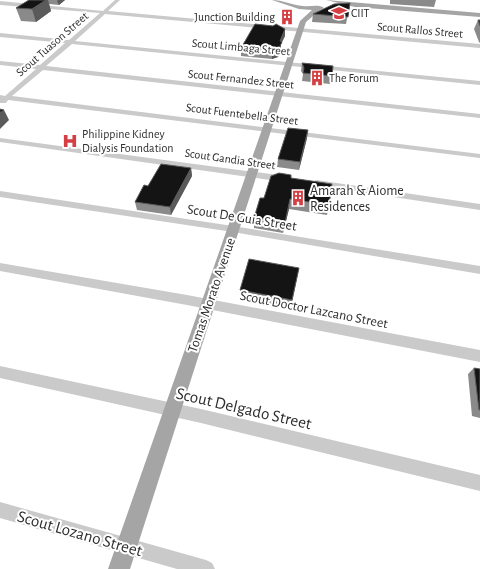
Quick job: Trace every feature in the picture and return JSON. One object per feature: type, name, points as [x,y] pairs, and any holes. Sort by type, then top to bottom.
[{"type":"main road","points":[[275,0],[317,9],[324,7],[355,6],[480,15]]},
{"type":"main road","points":[[324,7],[329,4],[329,0],[355,6]]},
{"type":"main road","points":[[292,4],[301,26]]},
{"type":"main road","name":"Tomas Morato Avenue","points":[[119,569],[301,26],[317,9]]},
{"type":"street","name":"Scout Tuason Street","points":[[0,104],[4,97],[40,68],[118,0]]},
{"type":"street","name":"Scout Rallos Street","points":[[0,3],[301,26],[480,46]]},
{"type":"street","name":"Scout Limbaga Street","points":[[0,35],[480,83]]},
{"type":"street","name":"Scout Fernandez Street","points":[[0,63],[480,116]]},
{"type":"street","name":"Scout Fuentebella Street","points":[[4,97],[480,156]]},
{"type":"street","name":"Scout Gandia Street","points":[[0,140],[292,180]]},
{"type":"street","points":[[308,182],[480,207]]},
{"type":"street","name":"Scout De Guia Street","points":[[0,194],[233,229],[480,270]]},
{"type":"street","name":"Scout Doctor Lazcano Street","points":[[0,267],[208,304],[480,356]]},
{"type":"street","name":"Scout Delgado Street","points":[[0,372],[173,410],[480,483]]},
{"type":"street","name":"Scout Lozano Street","points":[[0,510],[206,569]]},
{"type":"building","points":[[29,0],[46,0],[32,9],[16,8]]},
{"type":"building","points":[[350,3],[348,17],[313,14],[334,4]]},
{"type":"building","points":[[255,24],[273,26],[276,24],[285,29],[280,41],[282,42],[278,50],[272,51],[241,48]]},
{"type":"building","points":[[302,63],[333,66],[332,76],[303,73],[304,68]]},
{"type":"building","points":[[288,128],[308,130],[300,162],[278,159]]},
{"type":"building","points":[[161,164],[191,168],[170,207],[135,202],[144,185],[148,186]]},
{"type":"building","points":[[279,173],[291,175],[291,178],[332,184],[329,205],[290,199],[285,223],[254,218],[260,198],[264,198],[271,176]]},
{"type":"building","points":[[249,259],[299,268],[292,300],[240,290]]},
{"type":"building","points":[[474,368],[480,369],[480,410],[479,410]]},
{"type":"place","name":"CIIT","points":[[339,13]]},
{"type":"place","name":"Junction Building","points":[[287,17]]},
{"type":"place","name":"The Forum","points":[[317,78]]},
{"type":"place","name":"Philippine Kidney Dialysis Foundation","points":[[70,141]]},
{"type":"place","name":"Amarah & Aiome Residences","points":[[298,198]]}]
